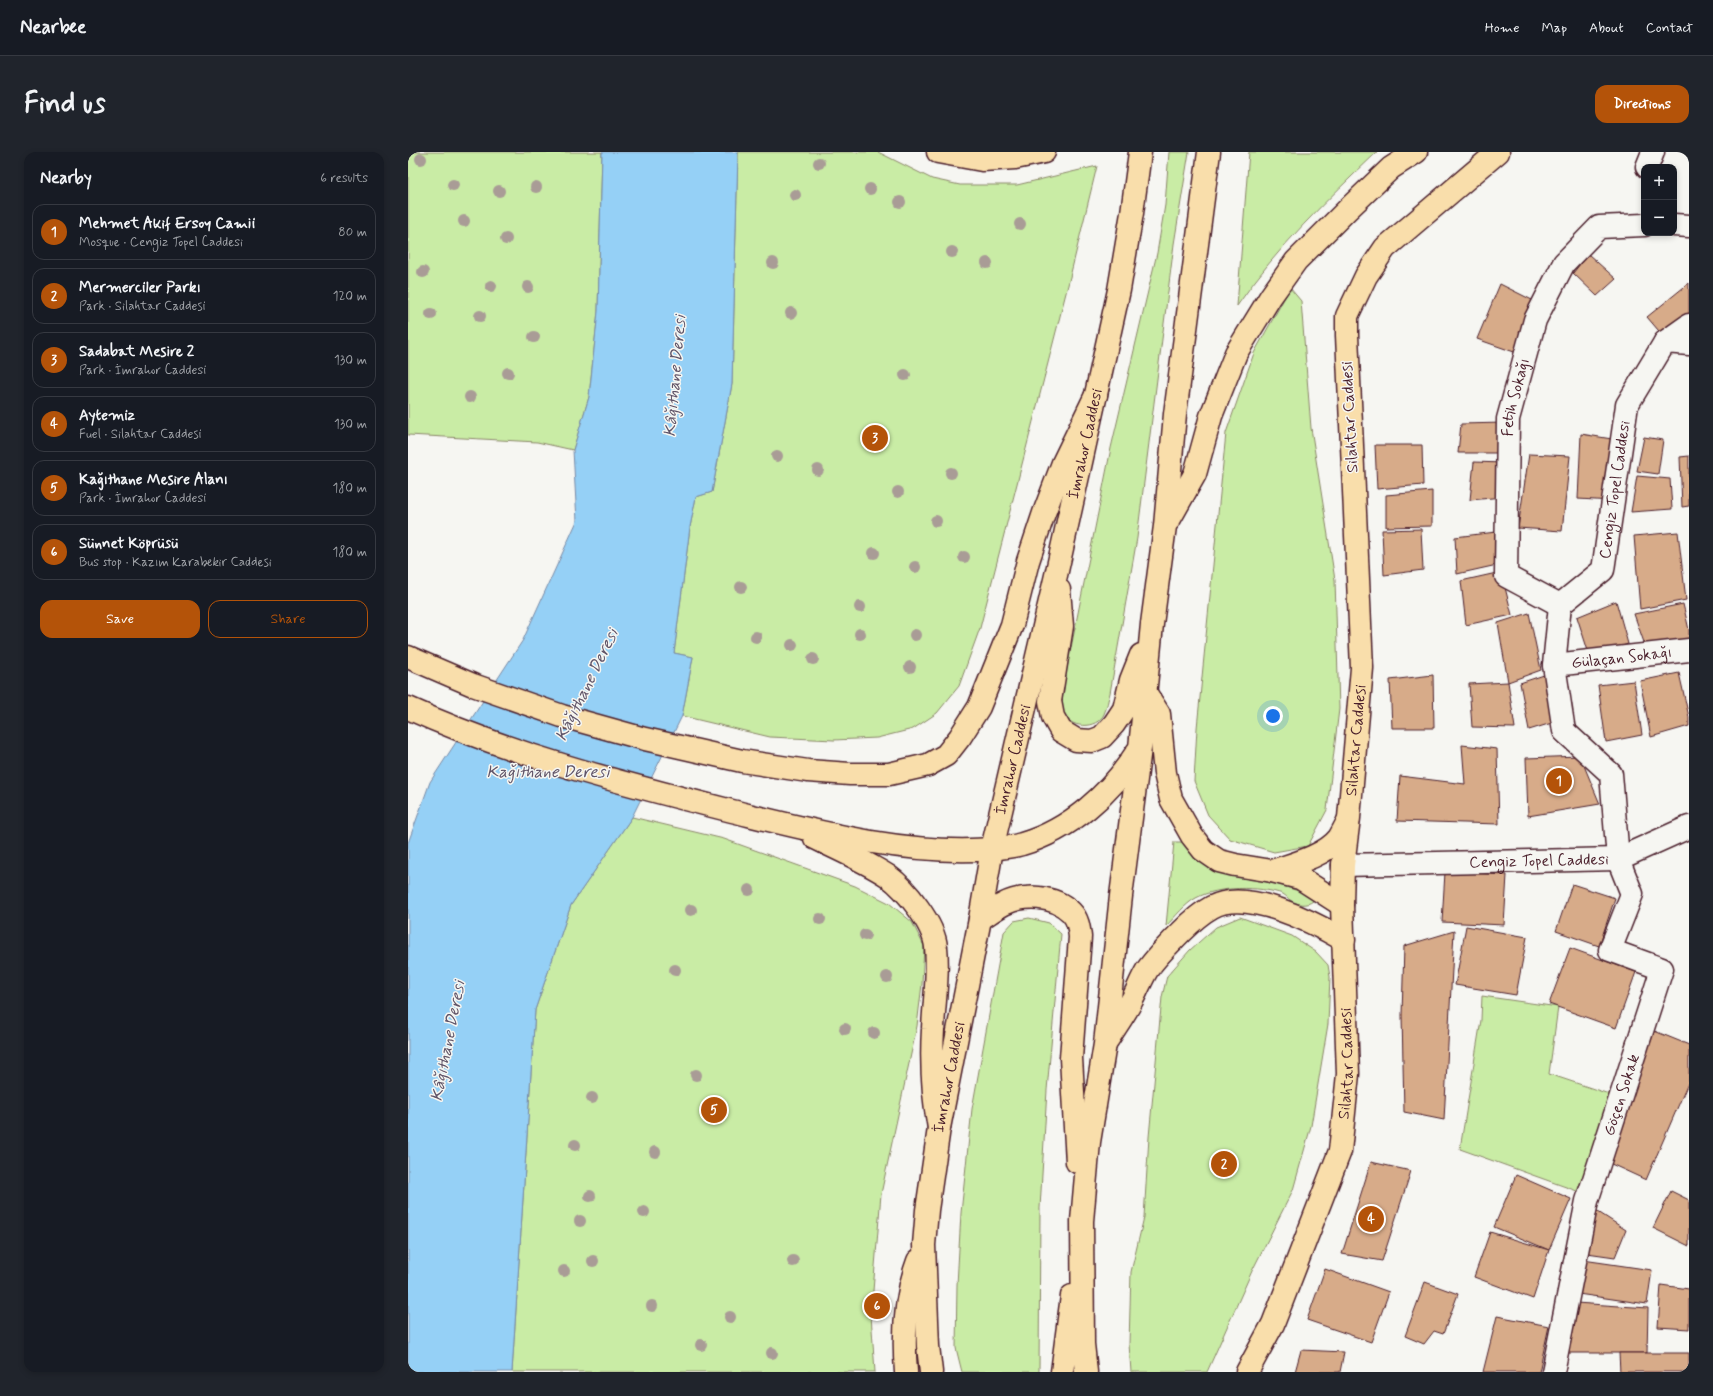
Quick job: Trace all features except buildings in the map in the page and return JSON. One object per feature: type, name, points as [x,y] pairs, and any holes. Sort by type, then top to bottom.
[{"type":"main road","points":[[938,152],[982,160],[1015,158],[1044,152]]},
{"type":"main road","name":"İmrahor Caddesi","points":[[932,1372],[928,1346],[924,1245],[927,1210],[939,1128],[980,919],[992,849],[1057,571],[1120,282],[1132,214],[1140,152]]},
{"type":"main road","points":[[1062,1372],[1082,1221],[1089,1142],[1106,1044],[1121,896],[1140,748],[1152,624],[1165,526],[1175,414],[1209,152]]},
{"type":"main road","points":[[1207,174],[1213,152]]},
{"type":"main road","points":[[1165,526],[1195,474],[1211,416],[1236,353],[1271,296],[1296,261],[1348,209],[1391,168],[1416,152]]},
{"type":"main road","name":"Silahtar Caddesi","points":[[1247,1372],[1273,1324],[1340,1151],[1348,1074],[1342,905],[1343,865],[1349,818],[1362,668],[1346,335],[1347,316],[1366,276],[1385,248],[1498,152]]},
{"type":"main road","points":[[408,657],[474,685],[527,705],[608,730],[701,753],[808,771],[850,774],[888,774],[928,765],[946,755],[971,719],[984,695],[1012,625],[1028,561],[1044,513],[1063,463],[1096,395]]},
{"type":"main road","points":[[1057,571],[1062,626],[1050,701],[1053,717],[1061,731],[1076,740],[1092,742],[1102,737],[1114,724],[1124,709],[1131,680],[1152,624]]},
{"type":"main road","points":[[1145,692],[1160,714],[1165,773],[1171,799],[1192,836],[1203,850],[1219,861],[1300,878],[1342,905]]},
{"type":"main road","points":[[408,708],[487,741],[558,765],[678,798],[791,826],[896,846],[943,850],[992,849],[1022,844],[1058,828],[1078,815],[1107,790],[1125,772],[1140,748]]},
{"type":"main road","points":[[1272,871],[1306,859],[1322,851],[1338,839],[1349,818]]},
{"type":"main road","points":[[791,826],[888,876],[908,896],[927,922],[936,946],[936,977],[932,1031],[933,1087],[939,1128]]},
{"type":"main road","points":[[980,919],[1004,904],[1029,897],[1060,904],[1070,912],[1077,921],[1080,937],[1071,1058],[1076,1152],[1082,1221],[1083,1344],[1086,1372]]},
{"type":"main road","points":[[1106,1044],[1132,1001],[1147,971],[1166,946],[1188,925],[1213,907],[1234,901],[1253,903],[1282,910],[1317,925],[1344,940]]},
{"type":"main road","points":[[906,1372],[904,1349],[907,1305],[914,1273],[924,1245]]},
{"type":"main road","points":[[928,1346],[937,1372]]},
{"type":"street","points":[[1649,164],[1653,152]]},
{"type":"street","name":"Fetih Sokağı","points":[[1560,604],[1506,576],[1508,419],[1534,320],[1564,263],[1599,226],[1641,221]]},
{"type":"street","points":[[1677,225],[1689,226]]},
{"type":"street","points":[[1665,342],[1689,325]]},
{"type":"street","points":[[1665,342],[1689,344]]},
{"type":"street","name":"Cengiz Topel Caddesi","points":[[1343,865],[1618,859],[1611,774],[1564,731],[1554,665],[1560,604],[1603,570],[1628,406],[1665,342]]},
{"type":"street","name":"Gülaçan Sokağı","points":[[1554,665],[1689,650]]},
{"type":"street","points":[[1618,859],[1689,827]]},
{"type":"street","name":"Göçen Sokak","points":[[1553,1372],[1587,1201],[1662,969],[1610,950],[1632,894],[1618,859]]},
{"type":"green space","points":[[408,152],[602,152],[598,311],[589,397],[573,450],[537,442],[408,435]]},
{"type":"green space","points":[[738,152],[878,152],[932,179],[960,185],[1017,185],[1097,166],[980,628],[959,686],[937,713],[913,729],[877,738],[834,740],[770,737],[682,716],[693,657],[674,653],[690,527],[696,497],[712,492],[732,384]]},
{"type":"green space","points":[[1169,152],[1189,152],[1174,244],[1137,538],[1106,709],[1104,714],[1095,723],[1089,725],[1076,724],[1066,718],[1063,712],[1062,693],[1111,448],[1157,253],[1165,205]]},
{"type":"green space","points":[[1249,152],[1377,152],[1303,225],[1252,284],[1237,306]]},
{"type":"green space","points":[[1290,288],[1301,301],[1311,428],[1335,580],[1339,709],[1327,810],[1308,846],[1274,852],[1230,839],[1208,815],[1194,781],[1197,728],[1226,433],[1254,353]]},
{"type":"green space","points":[[632,817],[724,839],[855,886],[889,903],[912,922],[924,946],[922,984],[917,1026],[881,1194],[871,1315],[875,1372],[512,1372],[535,1010],[571,905]]},
{"type":"green space","points":[[1174,842],[1184,842],[1258,878],[1314,896],[1313,901],[1308,904],[1299,904],[1293,902],[1283,894],[1273,891],[1239,888],[1227,889],[1205,894],[1196,898],[1184,907],[1166,926]]},
{"type":"green space","points":[[1240,917],[1292,936],[1316,952],[1328,965],[1330,977],[1328,1024],[1311,1126],[1293,1190],[1252,1271],[1207,1372],[1131,1372],[1129,1344],[1131,1272],[1144,1217],[1149,1137],[1162,997],[1167,976],[1190,950],[1216,927]]},
{"type":"green space","points":[[1029,918],[1049,923],[1061,934],[1047,1090],[1040,1208],[1039,1372],[962,1372],[956,1348],[957,1285],[961,1213],[972,1109],[1004,932],[1014,921]]},
{"type":"green space","points":[[1482,996],[1558,1007],[1549,1074],[1615,1096],[1577,1191],[1460,1149],[1481,1020]]},
{"type":"water","name":"Kağıthane Deresi","points":[[602,152],[738,152],[732,384],[712,492],[696,497],[690,527],[674,653],[693,657],[682,716],[632,817],[571,905],[535,1010],[512,1372],[408,1372],[408,843],[430,782],[523,640],[577,521],[573,450],[589,397],[598,311]]},
{"type":"place","name":"Sadabat Mesire 2","points":[[875,438]]},
{"type":"place","name":"Mehmet Akif Ersoy Camii","points":[[1559,781]]},
{"type":"place","name":"Kağıthane Mesire Alanı","points":[[714,1110]]},
{"type":"place","name":"Mermerciler Parkı","points":[[1224,1164]]},
{"type":"place","name":"Aytemiz","points":[[1371,1219]]},
{"type":"place","name":"Sünnet Köprüsü","points":[[877,1306]]},
{"type":"water label","name":"Kâğıthane Deresi","points":[[675,376]]},
{"type":"water label","name":"Kâğıthane Deresi","points":[[587,685]]},
{"type":"water label","name":"Kâğıthane Deresi","points":[[448,1041]]}]
